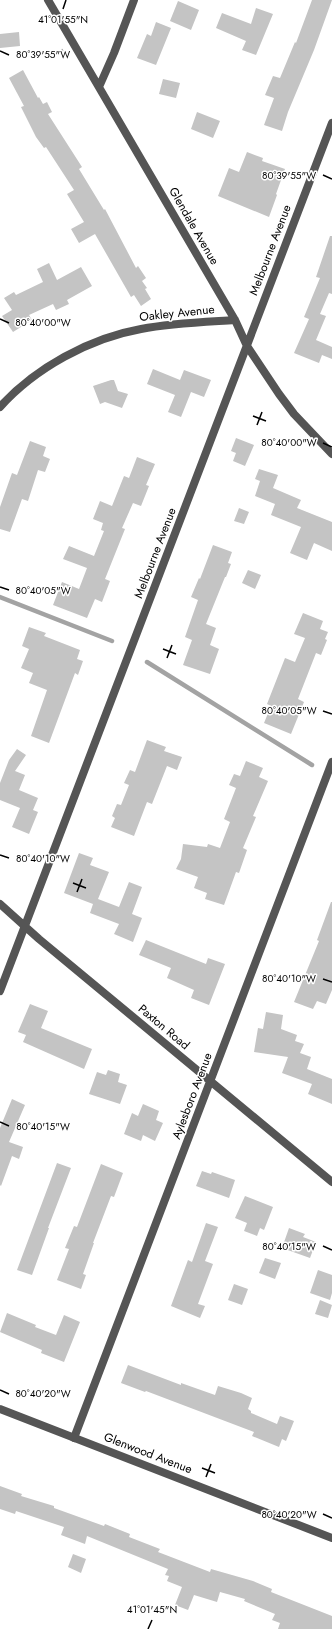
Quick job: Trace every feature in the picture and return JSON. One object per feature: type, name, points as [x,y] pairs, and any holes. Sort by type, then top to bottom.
[{"type":"street","name":"Glendale Avenue","points":[[48,0],[235,320],[247,346],[294,414],[332,454]]},
{"type":"street","points":[[99,87],[114,53],[134,0]]},
{"type":"street","name":"Melbourne Avenue","points":[[0,991],[332,123]]},
{"type":"street","name":"Oakley Avenue","points":[[0,407],[19,389],[54,364],[85,347],[112,337],[140,329],[171,324],[235,320]]},
{"type":"street","name":"Aylesboro Avenue","points":[[74,1438],[332,762]]},
{"type":"street","name":"Paxton Road","points":[[0,904],[332,1182]]},
{"type":"street","name":"Glenwood Avenue","points":[[0,1409],[332,1538]]},
{"type":"building","points":[[312,0],[332,0],[282,131],[264,125],[274,98],[265,95],[273,76],[280,78],[295,42],[296,43]]},
{"type":"building","points":[[178,1],[199,10],[191,30],[170,21]]},
{"type":"building","points":[[256,8],[273,14],[256,55],[242,50],[246,41],[216,28],[222,13],[251,24]]},
{"type":"building","points":[[156,22],[171,28],[156,65],[137,58],[147,34],[151,36]]},
{"type":"building","points":[[19,32],[20,46],[0,48],[0,34]]},
{"type":"building","points":[[23,70],[38,98],[39,97],[43,104],[47,102],[52,112],[48,114],[82,167],[79,169],[104,210],[105,209],[136,268],[138,266],[146,278],[142,281],[147,288],[145,289],[151,299],[141,306],[134,295],[131,297],[95,234],[79,243],[71,229],[84,222],[67,194],[74,190],[46,147],[44,148],[36,137],[21,107],[24,106],[9,78]]},
{"type":"building","points":[[163,79],[180,83],[176,98],[159,94]]},
{"type":"building","points":[[197,112],[220,121],[213,138],[191,129]]},
{"type":"building","points":[[247,152],[263,158],[262,161],[285,169],[269,217],[218,196],[229,168],[239,172]]},
{"type":"building","points":[[330,236],[332,236],[332,294],[329,293],[320,314],[326,316],[316,340],[332,347],[332,359],[322,355],[319,363],[294,353],[309,319],[304,317],[320,278],[316,277]]},
{"type":"building","points":[[49,263],[57,280],[81,267],[92,286],[67,300],[69,304],[56,310],[53,304],[29,315],[32,320],[13,332],[2,316],[12,310],[4,298],[14,292],[16,295],[43,282],[37,269]]},
{"type":"building","points":[[153,369],[180,380],[184,370],[211,380],[204,397],[191,392],[181,417],[168,412],[175,395],[147,384]]},
{"type":"building","points":[[114,380],[118,391],[128,394],[122,408],[105,402],[100,404],[93,386]]},
{"type":"building","points":[[236,438],[254,445],[245,466],[233,461],[236,453],[231,451]]},
{"type":"building","points":[[30,441],[46,447],[43,456],[50,459],[45,472],[38,470],[28,501],[22,499],[10,532],[0,529],[0,507],[12,473],[17,475]]},
{"type":"building","points":[[137,457],[155,464],[146,485],[149,486],[141,506],[133,503],[122,528],[125,529],[105,579],[110,581],[102,602],[95,599],[87,618],[53,605],[62,582],[79,589],[87,568],[63,559],[69,546],[94,556],[104,531],[101,530],[103,523],[93,519],[100,501],[112,506],[124,476],[129,478]]},
{"type":"building","points":[[259,469],[278,475],[273,488],[301,500],[297,508],[332,522],[332,551],[314,543],[307,560],[290,553],[301,527],[271,515],[275,504],[255,496],[260,481],[255,479]]},
{"type":"building","points":[[239,508],[249,512],[244,524],[234,521]]},
{"type":"building","points":[[213,545],[232,552],[228,563],[231,564],[206,624],[216,628],[210,645],[219,649],[210,674],[183,665],[192,640],[185,637],[198,600],[191,597],[199,578],[200,579]]},
{"type":"building","points":[[248,570],[261,575],[255,589],[242,583]]},
{"type":"building","points":[[303,613],[323,621],[320,629],[328,632],[325,639],[327,640],[321,655],[316,653],[298,699],[304,702],[291,734],[264,723],[271,706],[267,704],[285,658],[295,662],[305,638],[294,634]]},
{"type":"building","points":[[29,627],[46,633],[44,636],[80,650],[77,659],[83,661],[78,675],[75,673],[49,743],[31,736],[47,690],[29,683],[33,673],[21,668],[29,649],[22,646]]},
{"type":"building","points":[[147,740],[166,747],[164,751],[182,757],[177,770],[167,766],[152,804],[147,802],[134,836],[111,827],[115,818],[112,816],[117,804],[121,805],[129,785],[124,783],[130,770],[135,772]]},
{"type":"building","points":[[17,749],[26,755],[15,771],[25,775],[19,790],[38,798],[33,810],[38,812],[29,834],[12,827],[20,808],[0,800],[0,783],[9,760]]},
{"type":"building","points":[[246,761],[263,768],[259,777],[268,781],[253,816],[256,817],[243,848],[247,850],[239,873],[236,872],[224,905],[205,899],[207,893],[194,888],[198,877],[176,869],[181,859],[183,844],[207,847],[208,844],[220,848],[230,822],[224,819],[236,788],[229,785],[234,774],[240,776]]},
{"type":"building","points":[[79,853],[93,858],[90,865],[109,872],[98,899],[119,907],[129,882],[142,887],[132,914],[142,918],[133,942],[114,934],[119,924],[90,913],[93,904],[64,893]]},
{"type":"building","points":[[331,902],[332,990],[326,1004],[317,1001],[313,1009],[294,1002],[319,941],[317,940]]},
{"type":"building","points":[[146,940],[206,964],[208,958],[225,964],[209,1005],[191,998],[194,990],[167,978],[171,968],[139,955]]},
{"type":"building","points":[[30,1004],[48,1011],[41,1028],[92,1049],[84,1069],[23,1042],[26,1035],[18,1032]]},
{"type":"building","points":[[266,1012],[283,1015],[281,1029],[297,1035],[295,1041],[304,1044],[300,1053],[311,1057],[307,1069],[332,1079],[332,1104],[308,1094],[312,1084],[282,1073],[288,1057],[254,1052],[258,1028],[263,1029]]},
{"type":"building","points":[[108,1070],[120,1074],[118,1082],[127,1085],[120,1104],[89,1094],[97,1072],[106,1075]]},
{"type":"building","points":[[12,1099],[25,1105],[9,1142],[23,1147],[19,1159],[12,1156],[1,1186],[0,1128]]},
{"type":"building","points":[[143,1104],[159,1111],[156,1120],[163,1123],[155,1141],[143,1135],[141,1141],[124,1134],[132,1113],[138,1116]]},
{"type":"building","points":[[57,1163],[71,1168],[32,1275],[17,1270]]},
{"type":"building","points":[[101,1164],[123,1173],[114,1197],[111,1196],[93,1243],[83,1274],[86,1275],[81,1289],[57,1280],[69,1249],[65,1248],[74,1226],[77,1227]]},
{"type":"building","points":[[202,1171],[211,1174],[212,1172],[235,1180],[229,1198],[196,1186]]},
{"type":"building","points":[[245,1196],[273,1207],[264,1230],[260,1228],[257,1236],[244,1231],[247,1223],[235,1218]]},
{"type":"building","points":[[206,1223],[218,1227],[205,1261],[213,1264],[198,1304],[205,1306],[200,1318],[171,1306],[188,1260],[192,1262]]},
{"type":"building","points":[[289,1228],[305,1234],[303,1237],[316,1242],[310,1258],[282,1248]]},
{"type":"building","points":[[265,1258],[281,1263],[275,1279],[259,1273]]},
{"type":"building","points":[[318,1270],[332,1275],[332,1293],[330,1300],[310,1293]]},
{"type":"building","points":[[234,1284],[248,1289],[242,1305],[228,1300]]},
{"type":"building","points":[[320,1300],[332,1305],[328,1318],[315,1314]]},
{"type":"building","points":[[7,1313],[36,1325],[35,1327],[56,1335],[64,1315],[80,1322],[64,1362],[41,1353],[42,1350],[0,1332]]},
{"type":"building","points":[[128,1365],[181,1385],[181,1383],[215,1395],[218,1386],[252,1398],[248,1409],[251,1413],[277,1424],[280,1416],[294,1421],[286,1441],[282,1439],[279,1447],[252,1436],[254,1432],[121,1383]]},
{"type":"building","points":[[0,1486],[22,1494],[21,1496],[54,1506],[54,1508],[104,1526],[105,1524],[130,1534],[129,1537],[160,1549],[158,1552],[210,1572],[211,1569],[253,1581],[272,1589],[271,1592],[332,1616],[332,1629],[278,1629],[280,1623],[272,1620],[275,1614],[244,1601],[245,1599],[220,1592],[217,1602],[194,1595],[188,1610],[175,1605],[182,1587],[167,1581],[169,1576],[165,1575],[168,1569],[87,1536],[85,1544],[61,1535],[64,1527],[16,1511],[15,1514],[0,1509]]},
{"type":"building","points":[[73,1554],[86,1559],[81,1573],[68,1567]]},
{"type":"waterway","points":[[0,597],[112,641]]},
{"type":"waterway","points":[[147,662],[312,765]]}]
